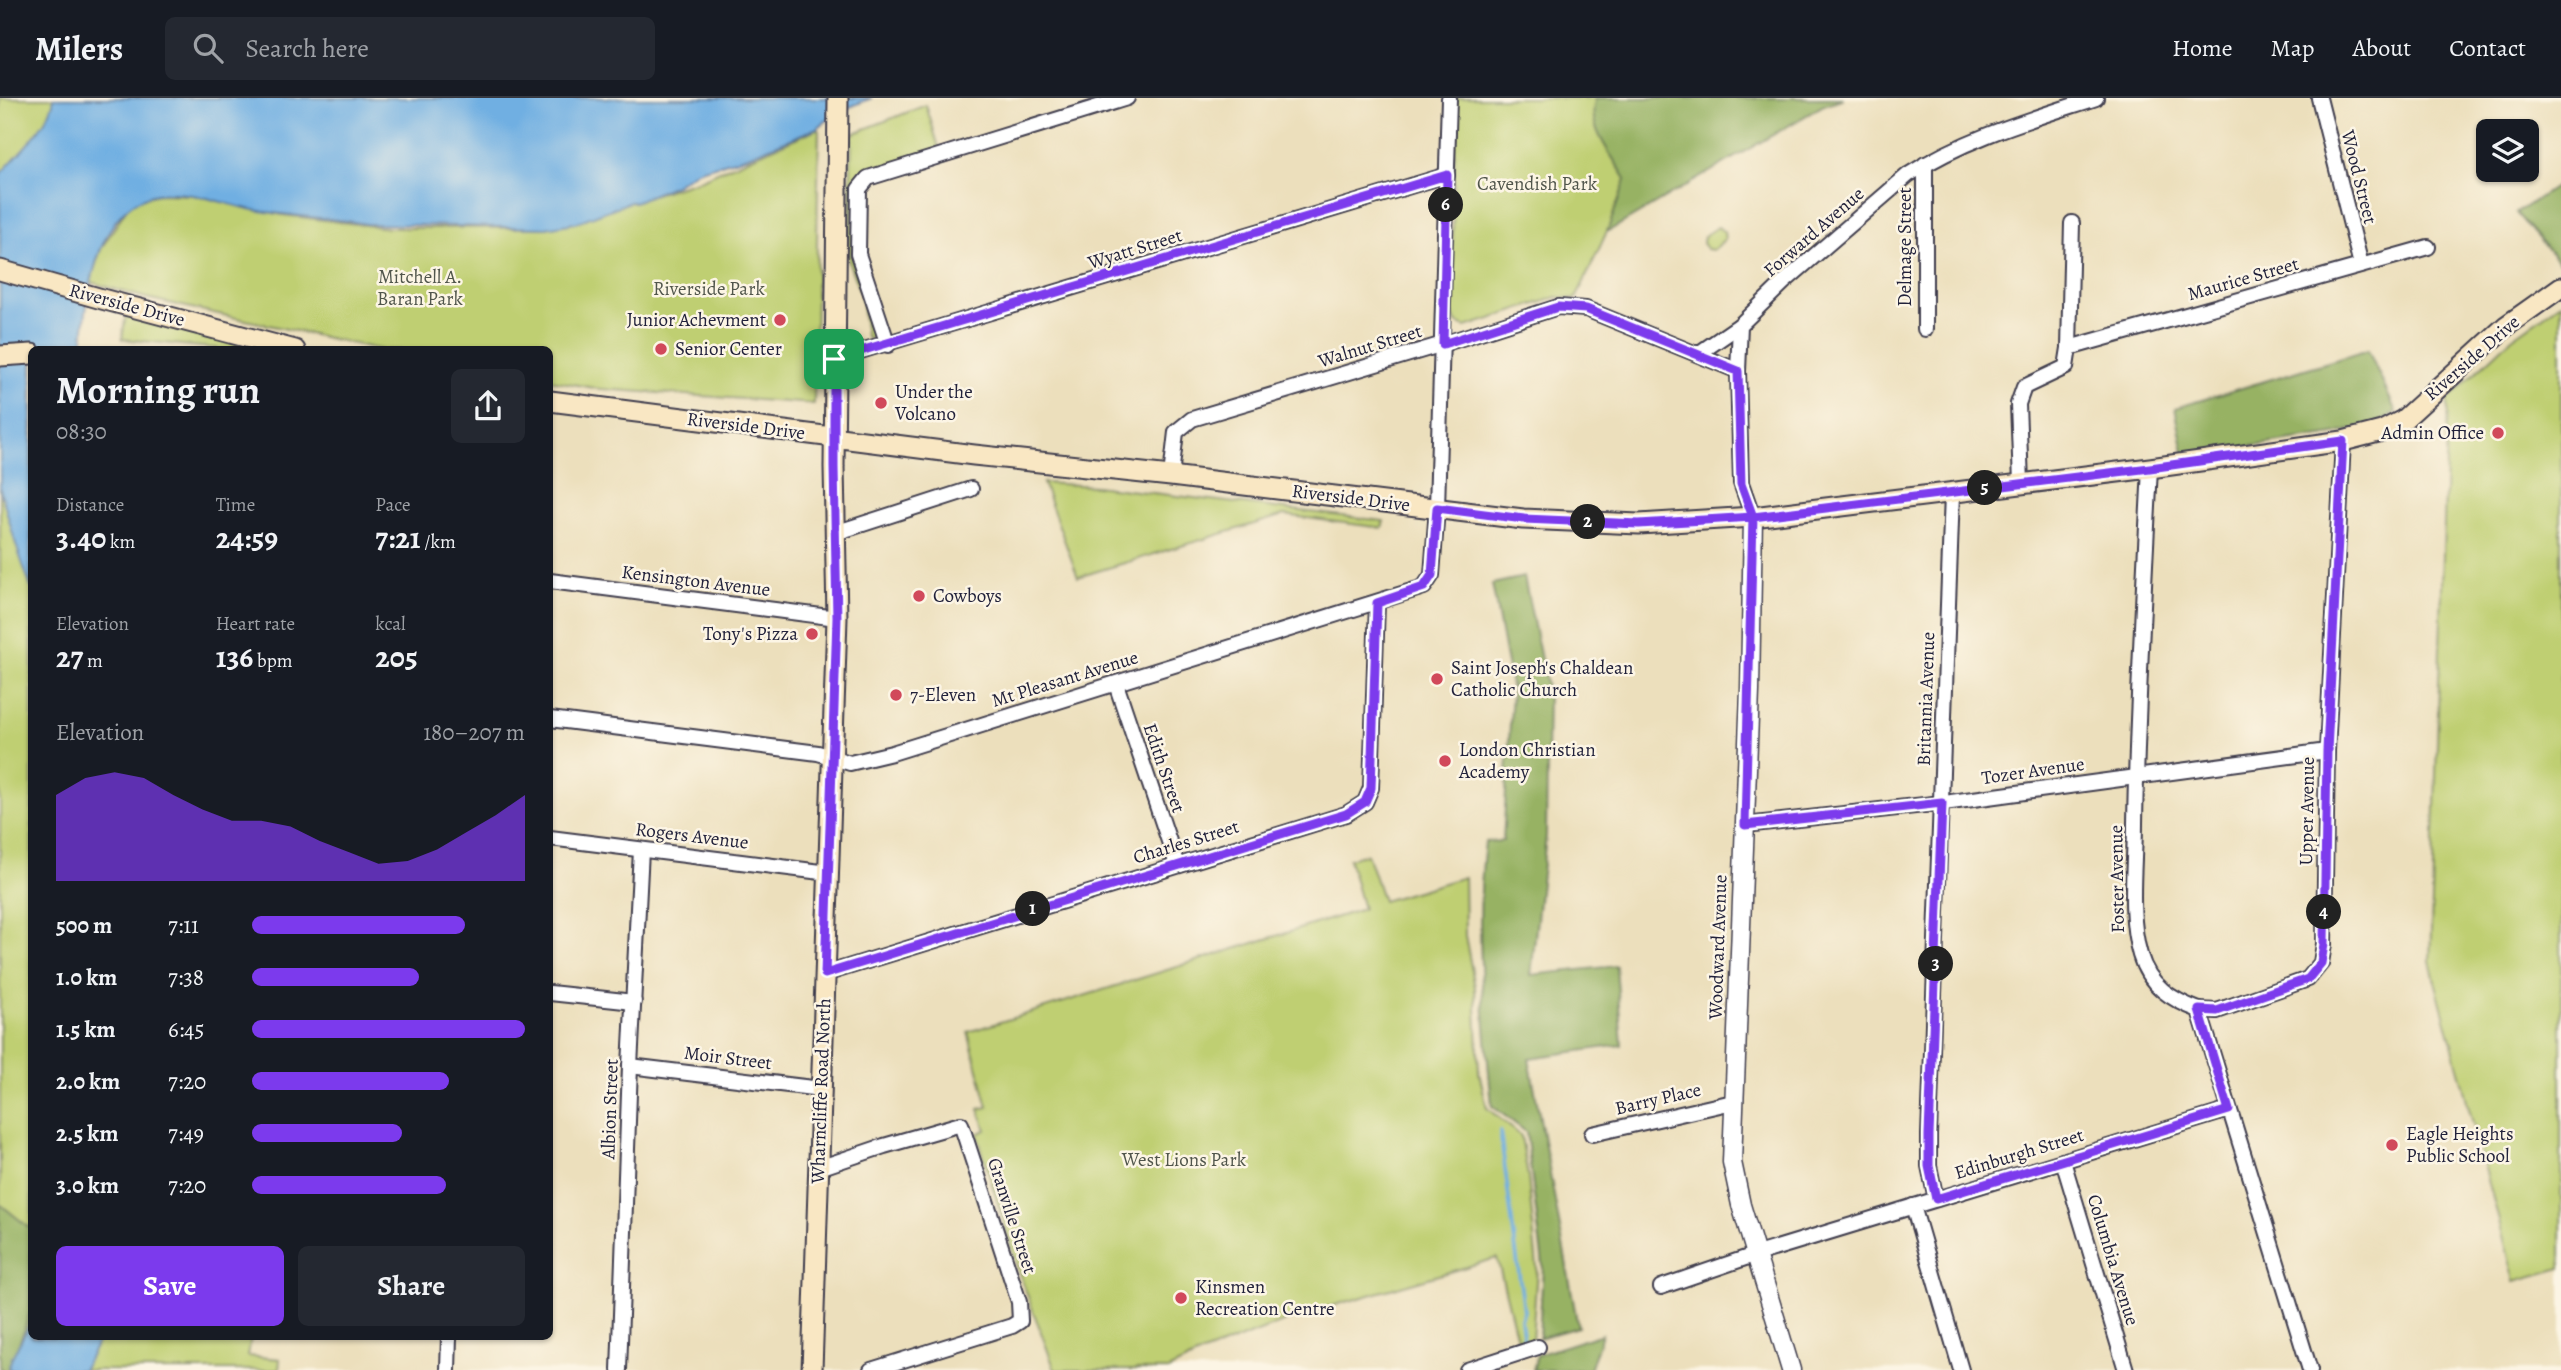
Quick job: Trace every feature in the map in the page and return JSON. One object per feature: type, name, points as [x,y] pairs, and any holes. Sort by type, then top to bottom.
[{"type":"main road","name":"Wharncliffe Road North","points":[[812,1370],[837,618],[834,359],[838,98]]},
{"type":"main road","name":"Riverside Drive","points":[[0,270],[280,346]]},
{"type":"main road","name":"Riverside Drive","points":[[553,401],[974,455],[1524,519],[1639,524],[1753,517],[1952,493],[2343,441],[2382,431],[2403,419],[2506,326],[2561,287]]},
{"type":"main road","points":[[0,356],[28,354]]},
{"type":"street","points":[[888,345],[858,254],[859,196],[863,182],[868,178],[1127,98]]},
{"type":"street","name":"Mt Pleasant Avenue","points":[[553,719],[818,753],[833,760],[850,763],[1116,684],[1424,587],[1432,575],[1437,508],[1449,98]]},
{"type":"street","name":"Forward Avenue","points":[[1698,354],[1740,325],[1783,283],[1909,174],[2002,129],[2096,98]]},
{"type":"street","name":"Wood Street","points":[[2319,98],[2361,265]]},
{"type":"street","name":"Delmage Street","points":[[1925,164],[1925,329]]},
{"type":"street","name":"Wyatt Street","points":[[834,359],[888,345],[1447,175]]},
{"type":"street","points":[[2021,483],[2018,404],[2024,387],[2066,367],[2069,348],[2072,223]]},
{"type":"street","name":"Maurice Street","points":[[2069,348],[2428,247]]},
{"type":"street","name":"Walnut Street","points":[[1171,476],[1176,432],[1192,419],[1558,307],[1586,309],[1738,371]]},
{"type":"street","points":[[1740,325],[1738,371],[1741,484],[1753,517]]},
{"type":"street","name":"Upper Avenue","points":[[2199,1010],[2217,1011],[2308,979],[2321,963],[2324,944],[2327,751],[2343,441]]},
{"type":"street","name":"Foster Avenue","points":[[2150,468],[2136,777],[2133,923],[2140,958],[2156,985],[2175,1001],[2199,1010]]},
{"type":"street","points":[[835,533],[971,489]]},
{"type":"street","name":"Britannia Avenue","points":[[1936,1199],[1929,1156],[1952,493]]},
{"type":"street","name":"Woodward Avenue","points":[[1753,517],[1732,1162],[1741,1205],[1791,1370]]},
{"type":"street","name":"Kensington Avenue","points":[[553,581],[837,618]]},
{"type":"street","name":"Charles Street","points":[[825,974],[1346,814],[1365,802],[1371,788],[1377,603]]},
{"type":"street","name":"Edith Street","points":[[1116,684],[1177,865]]},
{"type":"street","name":"Tozer Avenue","points":[[1745,825],[1942,803],[2327,751]]},
{"type":"street","name":"Rogers Avenue","points":[[553,838],[829,873]]},
{"type":"street","name":"Albion Street","points":[[620,1370],[630,1066],[641,850]]},
{"type":"street","points":[[553,993],[634,1002]]},
{"type":"street","points":[[2199,1010],[2310,1370]]},
{"type":"street","name":"Moir Street","points":[[630,1066],[821,1089]]},
{"type":"street","name":"Barry Place","points":[[1592,1134],[1733,1102]]},
{"type":"street","name":"Edinburgh Street","points":[[1661,1287],[1757,1254],[2229,1110]]},
{"type":"street","name":"Granville Street","points":[[819,1168],[961,1124],[1020,1302],[1020,1321],[1012,1326],[871,1370]]},
{"type":"street","name":"Columbia Avenue","points":[[2063,1161],[2126,1370]]},
{"type":"street","points":[[1913,1206],[1961,1370]]},
{"type":"street","points":[[448,1370],[449,1340]]},
{"type":"street","points":[[1467,1370],[1538,1347]]},
{"type":"green space","points":[[0,98],[59,98],[61,107],[0,175]]},
{"type":"green space","name":"Cavendish Park","points":[[1456,98],[1819,98],[1614,216],[1576,299],[1557,297],[1466,327],[1456,323],[1451,311]]},
{"type":"green space","points":[[1596,98],[1844,98],[1824,105],[1607,232],[1626,179],[1597,130],[1594,119]]},
{"type":"green space","points":[[926,105],[940,151],[864,173],[854,184],[852,256],[876,334],[869,339],[866,337],[861,296],[848,260],[852,134]]},
{"type":"green space","name":"Riverside Park","points":[[819,128],[814,404],[600,389],[553,381],[553,346],[364,346],[146,298],[90,282],[101,249],[127,208],[139,199],[158,194],[195,195],[282,215],[389,228],[546,228],[697,181]]},
{"type":"green space","points":[[2561,183],[2561,265],[2516,213]]},
{"type":"green space","points":[[1718,227],[1724,232],[1725,240],[1713,250],[1707,249],[1703,243],[1704,236]]},
{"type":"green space","points":[[2561,303],[2561,1268],[2515,1281],[2430,962],[2448,399],[2512,338]]},
{"type":"green space","points":[[126,314],[251,346],[192,346],[122,339]]},
{"type":"green space","points":[[2368,350],[2396,412],[2378,423],[2335,434],[2185,456],[2175,408]]},
{"type":"green space","points":[[0,478],[28,559],[28,1332],[15,1370],[0,1370]]},
{"type":"green space","points":[[1043,483],[1095,486],[1384,521],[1382,528],[1284,515],[1078,577]]},
{"type":"green space","points":[[1524,577],[1548,693],[1546,836],[1531,975],[1616,966],[1622,1045],[1529,1058],[1578,1327],[1539,1338],[1543,1265],[1526,1132],[1492,1106],[1480,941],[1485,842],[1503,841],[1512,691],[1492,584]]},
{"type":"green space","name":"West Lions Park","points":[[1367,854],[1383,901],[1464,877],[1465,936],[1475,987],[1479,1072],[1487,1108],[1521,1136],[1528,1177],[1537,1268],[1532,1341],[1518,1343],[1497,1258],[1301,1315],[1203,1353],[1168,1370],[1055,1370],[1018,1270],[977,1134],[986,1130],[979,1109],[988,1107],[968,1032],[1363,909],[1349,859]]},
{"type":"green space","points":[[0,1204],[28,1227],[28,1319],[10,1370],[0,1370]]},
{"type":"green space","points":[[1602,1334],[1590,1370],[1533,1370],[1537,1355]]},
{"type":"green space","points":[[98,1340],[251,1340],[248,1356],[280,1359],[279,1370],[83,1370]]},
{"type":"water","points":[[54,98],[872,98],[840,111],[817,128],[748,156],[697,171],[675,185],[635,202],[575,223],[546,228],[366,224],[254,210],[181,194],[145,197],[126,210],[111,228],[100,251],[87,303],[82,346],[28,346],[28,579],[0,489],[0,174],[40,128],[52,108]]},
{"type":"water","points":[[28,1328],[28,1340],[98,1340],[83,1370],[8,1370]]},
{"type":"waterway","points":[[1500,1131],[1524,1311],[1521,1320],[1524,1342]]},
{"type":"place","name":"Junior Achevment","points":[[780,320]]},
{"type":"place","name":"Senior Center","points":[[661,349]]},
{"type":"place","name":"Under the Volcano","points":[[881,403]]},
{"type":"place","name":"Admin Office","points":[[2498,433]]},
{"type":"place","name":"Cowboys","points":[[919,596]]},
{"type":"place","name":"Tony's Pizza","points":[[812,634]]},
{"type":"place","name":"Saint Joseph's Chaldean Catholic Church","points":[[1437,679]]},
{"type":"place","name":"7-Eleven","points":[[896,695]]},
{"type":"place","name":"London Christian Academy","points":[[1445,761]]},
{"type":"place","name":"Eagle Heights Public School","points":[[2392,1145]]},
{"type":"place","name":"Kinsmen Recreation Centre","points":[[1181,1298]]},
{"type":"route","points":[[834,359],[837,618],[825,974],[1346,814],[1365,802],[1371,788],[1377,603],[1424,587],[1432,575],[1437,508],[1524,519],[1639,524],[1753,517],[1745,825],[1942,803],[1929,1135],[1929,1166],[1936,1199],[2229,1110],[2199,1010],[2217,1011],[2308,979],[2321,963],[2324,944],[2327,751],[2343,441],[2150,468],[1753,517],[1741,484],[1738,371],[1586,309],[1558,307],[1443,344],[1447,175],[888,345],[834,359]]},
{"type":"park label","name":"Mitchell A. Baran Park","points":[[420,288]]}]
